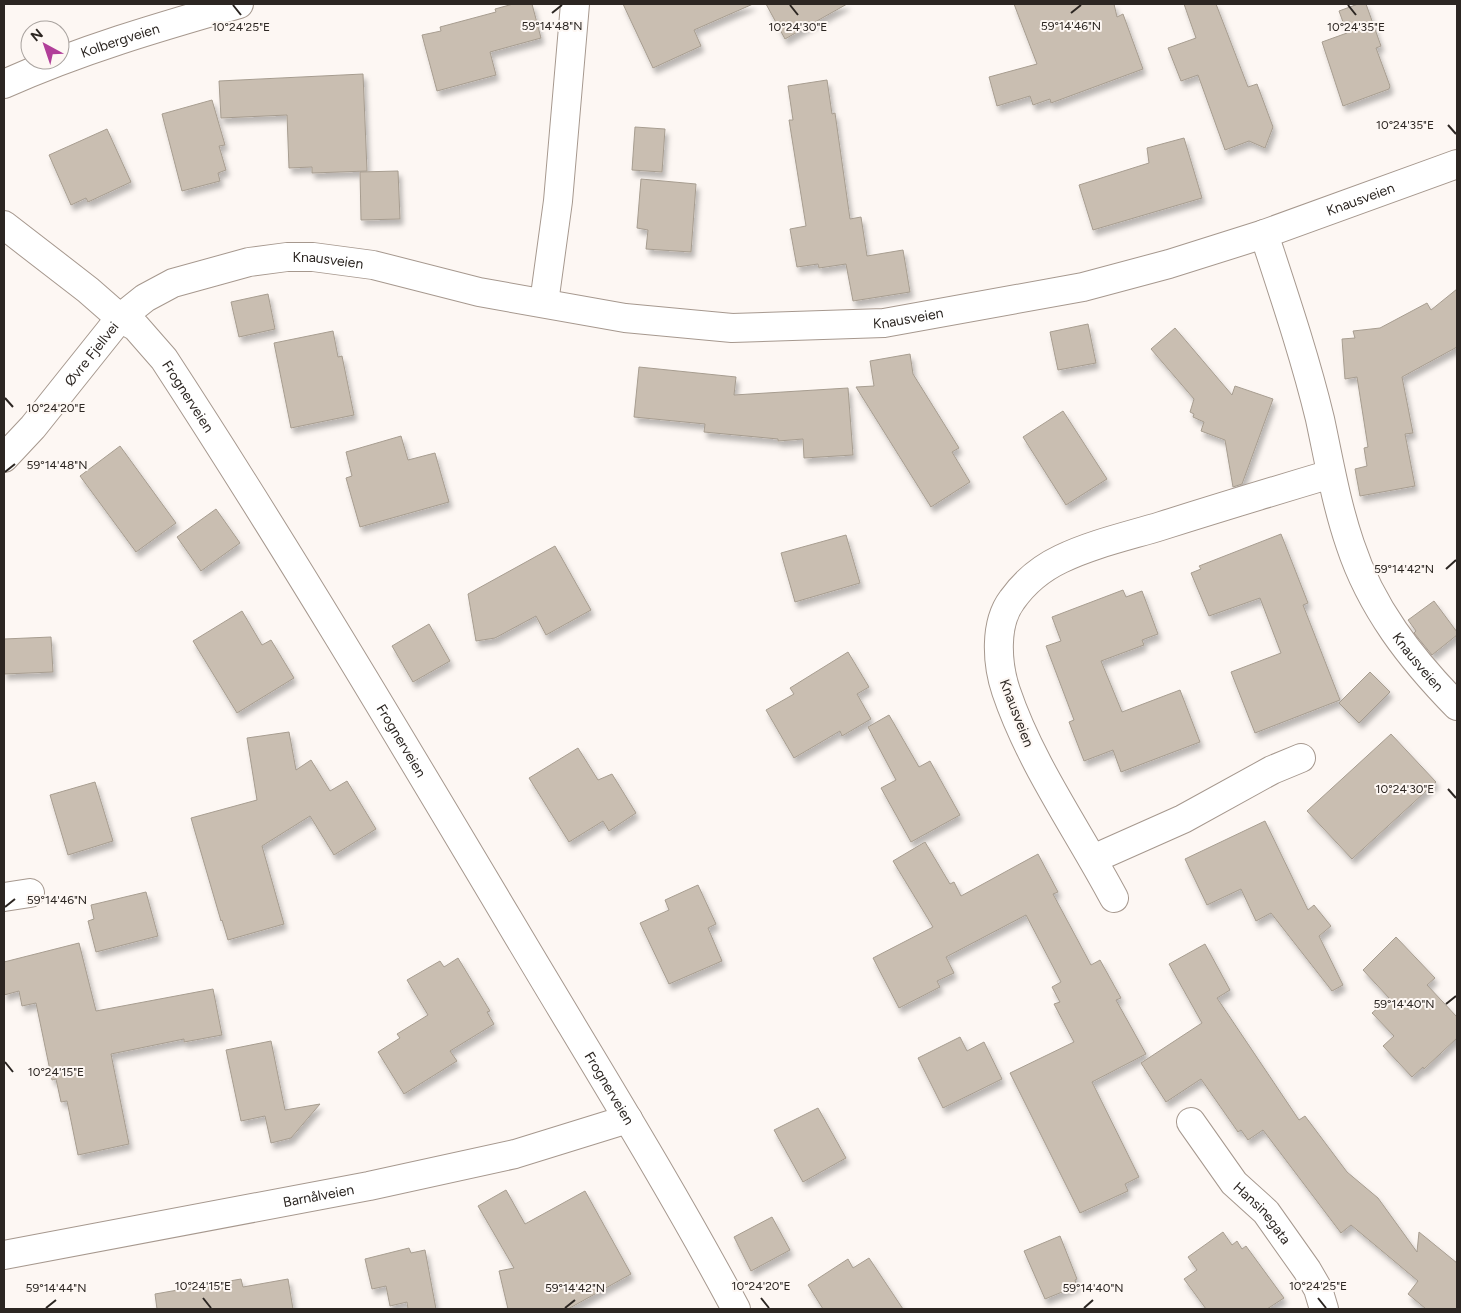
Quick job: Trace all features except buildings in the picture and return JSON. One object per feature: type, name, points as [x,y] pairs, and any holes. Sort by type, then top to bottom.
[{"type":"street","name":"Kolbergveien","points":[[4,84],[45,66],[132,35],[239,4]]},
{"type":"street","points":[[544,303],[558,201],[575,4]]},
{"type":"street","name":"Knausveien","points":[[120,318],[145,298],[174,283],[249,262],[287,257],[313,257],[373,265],[479,292],[625,318],[732,328],[884,323],[1083,287],[1169,264],[1264,234],[1457,164]]},
{"type":"street","name":"Frognerveien","points":[[4,225],[88,290],[120,318],[136,327],[164,359],[211,431],[367,683],[628,1119],[736,1309]]},
{"type":"street","name":"Knausveien","points":[[1264,234],[1302,354],[1350,544],[1370,591],[1389,626],[1422,670],[1457,706]]},
{"type":"street","name":"Øvre Fjellvei","points":[[4,458],[33,428],[120,318]]},
{"type":"street","name":"Knausveien","points":[[1114,898],[1094,859],[1032,752],[1006,691],[1001,671],[1000,637],[1004,617],[1012,600],[1038,573],[1061,559],[1105,542],[1331,474]]},
{"type":"street","points":[[1094,859],[1183,820],[1272,770],[1301,758]]},
{"type":"street","name":"Barnålveien","points":[[4,1255],[369,1186],[466,1165],[515,1154],[628,1119]]},
{"type":"street","name":"Hansinegata","points":[[1191,1122],[1234,1182],[1266,1212],[1318,1288],[1324,1309]]}]
